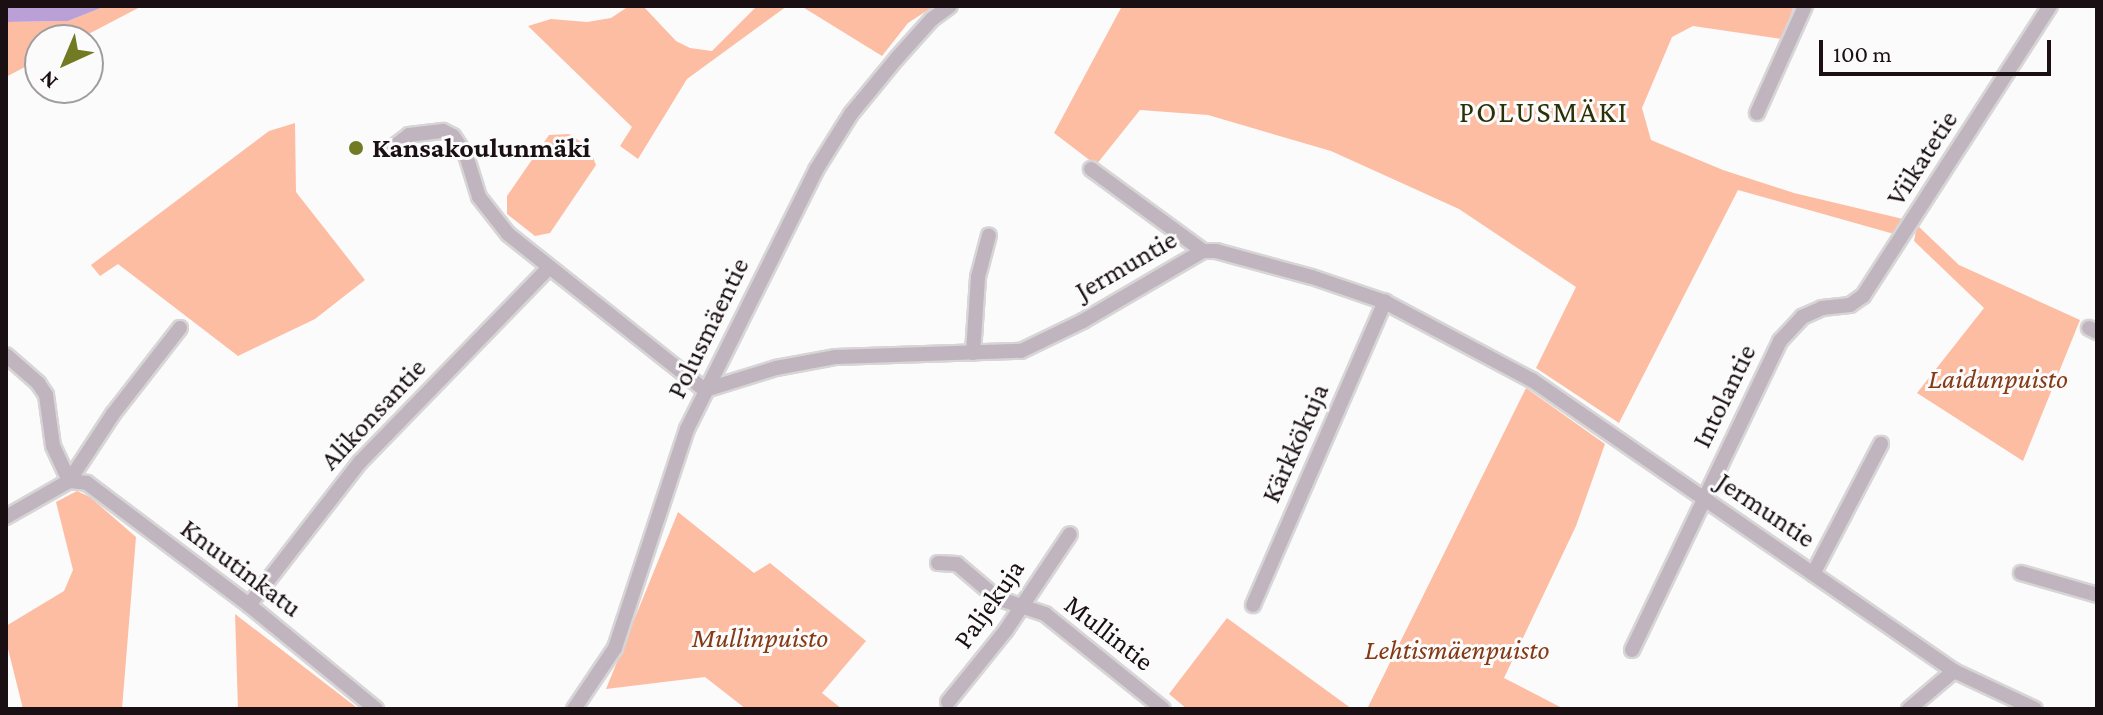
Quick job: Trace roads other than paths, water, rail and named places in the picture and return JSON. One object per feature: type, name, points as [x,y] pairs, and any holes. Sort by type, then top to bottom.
[{"type":"street","name":"Polusmäentie","points":[[574,709],[615,648],[661,498],[705,390],[836,137],[920,29],[950,6]]},
{"type":"street","points":[[1757,113],[1805,6]]},
{"type":"street","name":"Viikatetie","points":[[1863,296],[2050,6]]},
{"type":"street","points":[[392,148],[409,135],[443,131],[453,136],[461,144],[479,197],[492,217],[548,269],[705,390]]},
{"type":"street","points":[[1091,169],[1203,251]]},
{"type":"street","points":[[973,353],[978,277],[989,235]]},
{"type":"street","name":"Jermuntie","points":[[705,390],[776,368],[836,357],[1004,353],[1035,346],[1203,251],[1216,251],[1312,277],[1385,302],[1532,380],[1954,671],[2035,709]]},
{"type":"street","name":"Alikonsantie","points":[[249,605],[369,452],[548,269]]},
{"type":"street","name":"Intolantie","points":[[1632,650],[1786,331],[1812,311],[1850,305],[1863,296]]},
{"type":"street","name":"Kärkkökuja","points":[[1253,605],[1385,302]]},
{"type":"street","points":[[6,517],[69,481],[113,414],[180,328]]},
{"type":"street","points":[[6,355],[38,383],[46,395],[53,446],[69,481]]},
{"type":"street","points":[[1813,574],[1881,444]]},
{"type":"street","name":"Knuutinkatu","points":[[69,481],[79,481],[96,489],[249,605],[376,709]]},
{"type":"street","name":"Paljekuja","points":[[948,702],[1021,606],[1070,534]]},
{"type":"street","name":"Mullintie","points":[[938,563],[957,564],[997,598],[1045,614],[1163,709]]},
{"type":"street","points":[[2021,573],[2097,595]]},
{"type":"street","points":[[1909,709],[1954,671]]},
{"type":"place","name":"Kansakoulunmäki","points":[[356,148]]},
{"type":"district","name":"POLUSMÄKI","points":[[1544,112]]},
{"type":"park label","name":"Laidunpuisto","points":[[1998,379]]},
{"type":"park label","name":"Mullinpuisto","points":[[760,638]]},
{"type":"park label","name":"Lehtismäenpuisto","points":[[1457,650]]}]
